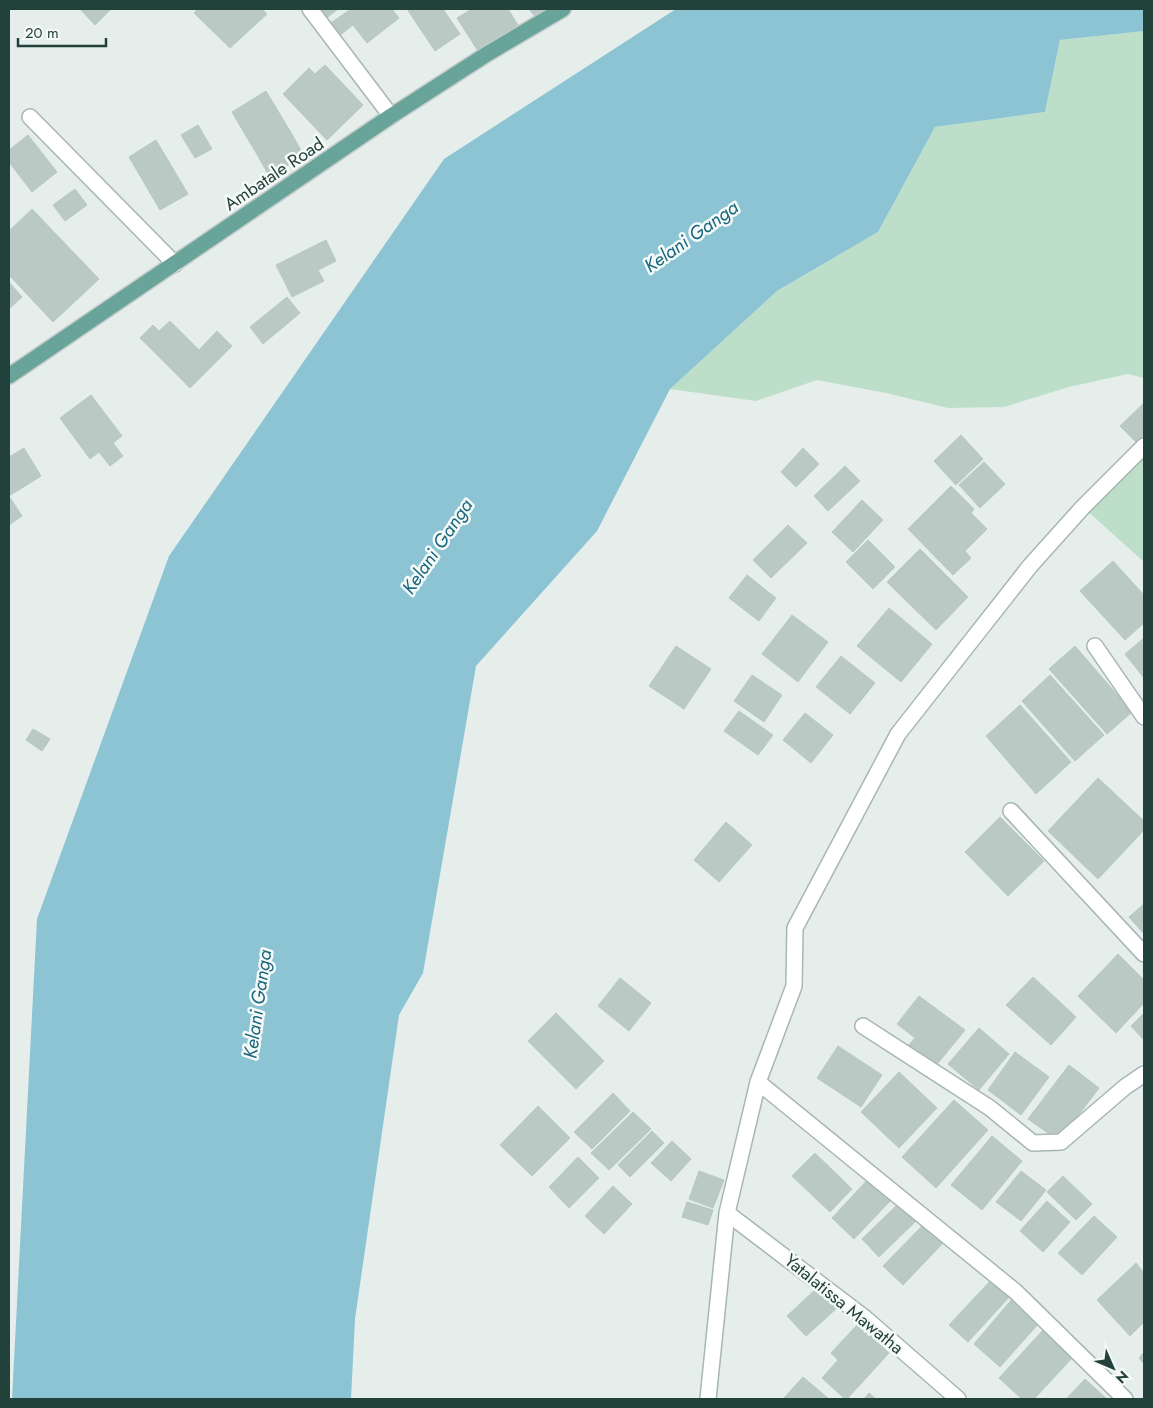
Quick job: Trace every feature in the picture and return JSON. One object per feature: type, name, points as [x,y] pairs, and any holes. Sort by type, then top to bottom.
[{"type":"main road","name":"Ambatale Road","points":[[9,376],[391,116],[487,54],[563,9]]},
{"type":"street","points":[[310,9],[391,116]]},
{"type":"street","points":[[30,117],[175,264]]},
{"type":"street","points":[[708,1399],[727,1213],[758,1082],[794,986],[795,928],[898,734],[1030,566],[1083,507],[1144,446]]},
{"type":"street","points":[[1095,646],[1144,717]]},
{"type":"street","points":[[1011,811],[1144,954]]},
{"type":"street","points":[[863,1026],[990,1108],[1033,1143],[1061,1142],[1125,1087],[1144,1074]]},
{"type":"street","points":[[758,1082],[1016,1292],[1125,1399]]},
{"type":"street","name":"Yatalatissa Mawatha","points":[[727,1213],[865,1318],[958,1399]]},
{"type":"green space","points":[[1144,31],[1144,378],[1128,374],[1069,387],[1004,407],[948,408],[886,393],[817,380],[756,401],[670,389],[777,291],[878,232],[935,127],[1045,112],[1060,40]]},
{"type":"green space","points":[[1144,446],[1144,562],[1083,507]]},
{"type":"water","name":"Kelani Ganga","points":[[676,9],[1144,9],[1144,31],[1060,40],[1045,112],[935,127],[878,232],[777,291],[670,389],[597,531],[476,666],[423,973],[399,1015],[355,1319],[351,1399],[12,1399],[37,919],[169,556],[444,159]]},
{"type":"building","points":[[80,9],[111,9],[95,25]]},
{"type":"building","points":[[198,9],[262,9],[267,14],[230,48],[194,13]]},
{"type":"building","points":[[316,9],[338,9],[324,20]]},
{"type":"building","points":[[351,9],[392,9],[399,18],[367,43],[353,25],[340,35],[331,23]]},
{"type":"building","points":[[407,9],[443,9],[460,34],[435,51]]},
{"type":"building","points":[[472,9],[508,9],[518,25],[478,51],[457,18]]},
{"type":"building","points":[[529,9],[550,9],[536,18]]},
{"type":"building","points":[[325,65],[363,105],[327,140],[283,94],[309,68],[315,74]]},
{"type":"building","points":[[266,91],[278,111],[243,131],[232,112]]},
{"type":"building","points":[[278,111],[293,136],[258,156],[243,131]]},
{"type":"building","points":[[198,125],[212,149],[195,158],[181,135]]},
{"type":"building","points":[[28,135],[57,172],[32,192],[9,162],[9,150]]},
{"type":"building","points":[[293,136],[304,156],[269,176],[258,156]]},
{"type":"building","points":[[156,140],[188,194],[160,210],[129,157]]},
{"type":"building","points":[[75,189],[87,205],[65,221],[53,205]]},
{"type":"building","points":[[32,209],[99,279],[53,322],[9,275],[9,231]]},
{"type":"building","points":[[326,240],[336,261],[318,270],[324,281],[292,297],[276,265]]},
{"type":"building","points":[[9,282],[22,297],[9,309]]},
{"type":"building","points":[[287,297],[300,313],[263,344],[250,327]]},
{"type":"building","points":[[170,321],[199,350],[217,331],[232,346],[190,388],[140,338],[153,325],[159,331]]},
{"type":"building","points":[[91,395],[122,436],[113,443],[123,456],[110,466],[99,452],[90,459],[60,418]]},
{"type":"building","points":[[1144,403],[1144,438],[1138,444],[1120,426]]},
{"type":"building","points":[[961,435],[983,459],[956,485],[934,461]]},
{"type":"building","points":[[24,448],[41,476],[9,496],[9,457]]},
{"type":"building","points":[[803,448],[819,464],[796,487],[781,472]]},
{"type":"building","points":[[984,462],[1005,484],[980,508],[959,485]]},
{"type":"building","points":[[845,466],[860,481],[828,511],[814,496]]},
{"type":"building","points":[[951,486],[974,509],[971,513],[987,529],[965,551],[971,558],[953,575],[908,529]]},
{"type":"building","points":[[9,496],[22,516],[9,525]]},
{"type":"building","points":[[862,500],[883,520],[853,552],[832,532]]},
{"type":"building","points":[[788,525],[807,543],[771,578],[753,560]]},
{"type":"building","points":[[868,540],[895,567],[873,589],[846,562]]},
{"type":"building","points":[[920,549],[968,597],[936,630],[887,582]]},
{"type":"building","points":[[1113,561],[1144,595],[1144,623],[1125,640],[1080,591]]},
{"type":"building","points":[[747,575],[776,598],[759,621],[729,598]]},
{"type":"building","points":[[889,608],[932,644],[901,682],[857,646]]},
{"type":"building","points":[[792,615],[828,642],[798,682],[762,654]]},
{"type":"building","points":[[1144,638],[1144,678],[1125,654]]},
{"type":"building","points":[[676,646],[711,669],[684,709],[649,686]]},
{"type":"building","points":[[1075,646],[1132,712],[1107,734],[1049,669]]},
{"type":"building","points":[[841,656],[875,683],[850,714],[816,687]]},
{"type":"building","points":[[752,675],[782,695],[764,722],[734,701]]},
{"type":"building","points":[[1050,675],[1104,735],[1075,761],[1022,701]]},
{"type":"building","points":[[1020,705],[1071,762],[1036,794],[986,736]]},
{"type":"building","points":[[739,711],[773,735],[758,755],[724,731]]},
{"type":"building","points":[[805,713],[833,735],[811,763],[783,740]]},
{"type":"building","points":[[33,729],[50,739],[42,751],[26,740]]},
{"type":"building","points":[[1098,778],[1144,821],[1144,830],[1098,879],[1048,831]]},
{"type":"building","points":[[1000,817],[1044,861],[1008,896],[965,852]]},
{"type":"building","points":[[726,822],[752,845],[719,882],[694,860]]},
{"type":"building","points":[[1144,904],[1144,934],[1129,917]]},
{"type":"building","points":[[1118,954],[1144,980],[1144,1003],[1116,1033],[1078,996]]},
{"type":"building","points":[[1033,977],[1076,1017],[1051,1045],[1006,1005]]},
{"type":"building","points":[[620,978],[651,1003],[629,1031],[598,1006]]},
{"type":"building","points":[[919,996],[965,1030],[934,1068],[907,1047],[915,1038],[897,1024]]},
{"type":"building","points":[[556,1013],[604,1061],[576,1089],[528,1041]]},
{"type":"building","points":[[1144,1013],[1144,1040],[1131,1026]]},
{"type":"building","points":[[979,1028],[1009,1054],[979,1090],[948,1064]]},
{"type":"building","points":[[838,1046],[882,1075],[861,1107],[817,1078]]},
{"type":"building","points":[[1015,1052],[1049,1077],[1021,1115],[988,1090]]},
{"type":"building","points":[[1069,1065],[1099,1088],[1059,1141],[1028,1119]]},
{"type":"building","points":[[899,1072],[937,1108],[899,1148],[861,1112]]},
{"type":"building","points":[[613,1093],[630,1111],[592,1149],[574,1132]]},
{"type":"building","points":[[954,1100],[988,1130],[936,1188],[902,1157]]},
{"type":"building","points":[[538,1106],[570,1138],[532,1176],[500,1145]]},
{"type":"building","points":[[633,1112],[651,1129],[609,1170],[591,1153]]},
{"type":"building","points":[[652,1131],[664,1143],[630,1177],[618,1165]]},
{"type":"building","points":[[992,1136],[1022,1161],[982,1210],[951,1185]]},
{"type":"building","points":[[672,1141],[691,1159],[671,1181],[651,1163]]},
{"type":"building","points":[[815,1153],[852,1189],[830,1212],[792,1176]]},
{"type":"building","points":[[578,1157],[599,1178],[569,1208],[549,1187]]},
{"type":"building","points":[[699,1171],[724,1180],[713,1208],[689,1199]]},
{"type":"building","points":[[1021,1171],[1046,1190],[1021,1221],[996,1202]]},
{"type":"building","points":[[1063,1176],[1092,1204],[1076,1220],[1047,1192]]},
{"type":"building","points":[[870,1177],[893,1198],[854,1239],[832,1218]]},
{"type":"building","points":[[613,1186],[632,1204],[604,1234],[585,1216]]},
{"type":"building","points":[[1047,1201],[1070,1222],[1043,1252],[1020,1231]]},
{"type":"building","points":[[687,1202],[713,1210],[708,1225],[682,1217]]},
{"type":"building","points":[[900,1202],[918,1219],[879,1257],[862,1239]]},
{"type":"building","points":[[1094,1216],[1117,1237],[1082,1275],[1058,1253]]},
{"type":"building","points":[[926,1222],[945,1241],[903,1285],[883,1266]]},
{"type":"building","points":[[1136,1263],[1144,1273],[1144,1322],[1130,1336],[1097,1300]]},
{"type":"building","points":[[993,1278],[1011,1295],[968,1342],[949,1325]]},
{"type":"building","points":[[818,1287],[837,1308],[806,1336],[787,1316]]},
{"type":"building","points":[[1013,1298],[1040,1322],[1000,1367],[974,1344]]},
{"type":"building","points":[[858,1324],[889,1353],[845,1399],[822,1378],[838,1360],[831,1353]]},
{"type":"building","points":[[1044,1329],[1073,1357],[1034,1399],[1022,1399],[999,1378]]},
{"type":"building","points":[[1144,1352],[1144,1364],[1139,1358]]},
{"type":"building","points":[[803,1377],[829,1399],[783,1399]]},
{"type":"building","points":[[1085,1379],[1107,1399],[1067,1398]]},
{"type":"building","points":[[869,1393],[876,1399],[864,1399]]}]
